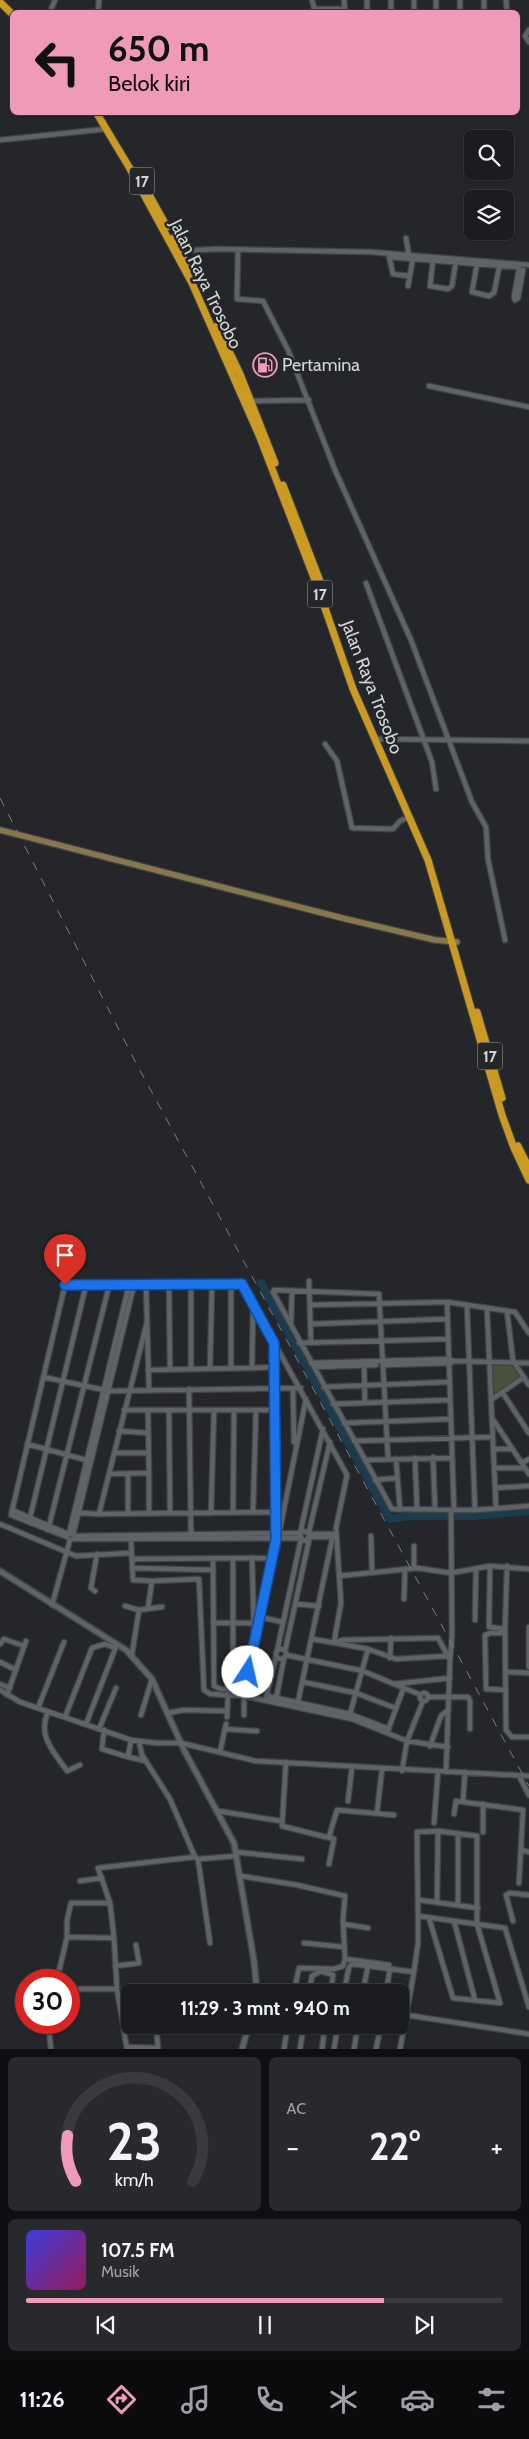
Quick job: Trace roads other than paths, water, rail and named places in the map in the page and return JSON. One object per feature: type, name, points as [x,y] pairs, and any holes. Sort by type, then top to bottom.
[{"type":"highway","points":[[0,2],[10,12]]},
{"type":"highway","points":[[0,8],[10,19]]},
{"type":"highway","name":"Jalan Raya Trosobo","points":[[97,115],[102,130],[177,251],[215,333],[258,435],[318,588],[353,689],[432,860],[450,942],[506,1112],[529,1168]]},
{"type":"highway","name":"Jalan Raya Trosobo","points":[[103,115],[135,168],[250,401],[320,580],[362,701],[407,818],[428,860],[450,942],[500,1107],[514,1148],[529,1180]]},
{"type":"main road","points":[[0,830],[314,912],[450,942]]},
{"type":"street","points":[[525,36],[529,30]]},
{"type":"street","points":[[520,36],[525,36]]},
{"type":"street","points":[[525,36],[529,42]]},
{"type":"street","points":[[0,140],[102,130]]},
{"type":"street","points":[[406,238],[412,257],[408,286]]},
{"type":"street","points":[[177,251],[238,250],[412,257],[500,264],[529,269]]},
{"type":"street","points":[[238,250],[237,299],[260,299],[265,302],[309,400],[335,470],[415,649],[472,802],[486,827],[488,858],[505,940]]},
{"type":"street","points":[[389,256],[393,274],[409,276]]},
{"type":"street","points":[[412,257],[433,261],[456,260],[477,264],[500,264]]},
{"type":"street","points":[[433,261],[430,286],[448,289],[452,286],[456,260]]},
{"type":"street","points":[[477,264],[472,292],[488,296],[494,293],[500,264]]},
{"type":"street","points":[[519,268],[529,265]]},
{"type":"street","points":[[519,268],[518,298],[515,300],[514,296],[519,268]]},
{"type":"street","points":[[429,386],[529,407]]},
{"type":"street","points":[[250,401],[309,400]]},
{"type":"street","points":[[366,583],[432,762],[436,789]]},
{"type":"street","points":[[376,737],[450,741],[529,741]]},
{"type":"street","points":[[325,744],[336,761],[352,828],[393,830],[407,818]]},
{"type":"street","points":[[309,1281],[311,1343]]},
{"type":"street","points":[[231,1284],[231,1367]]},
{"type":"street","points":[[191,1537],[131,1540],[71,1537],[29,1520],[12,1510],[26,1444],[65,1285],[192,1286],[242,1284],[347,1475],[298,1702]]},
{"type":"street","points":[[29,1520],[86,1285]]},
{"type":"street","points":[[52,1605],[71,1537],[86,1460],[131,1285]]},
{"type":"street","points":[[71,1537],[80,1513],[109,1391],[131,1285]]},
{"type":"street","points":[[146,1285],[149,1390]]},
{"type":"street","points":[[169,1285],[170,1369]]},
{"type":"street","points":[[210,1368],[212,1285]]},
{"type":"street","points":[[49,1528],[109,1286]]},
{"type":"street","points":[[191,1368],[192,1286]]},
{"type":"street","points":[[388,1458],[384,1421],[381,1303],[378,1294],[275,1289],[273,1291],[299,1344],[392,1509],[436,1508],[451,1512],[529,1506]]},
{"type":"street","points":[[291,1326],[292,1291]]},
{"type":"street","points":[[349,1292],[349,1304]]},
{"type":"street","points":[[310,1305],[447,1302],[516,1312],[529,1333]]},
{"type":"street","points":[[446,1772],[450,1678],[449,1658],[452,1636],[452,1458],[447,1302]]},
{"type":"street","points":[[252,1368],[253,1305]]},
{"type":"street","points":[[467,1306],[475,1510]]},
{"type":"street","points":[[487,1309],[496,1508]]},
{"type":"street","points":[[507,1311],[513,1361],[529,1384]]},
{"type":"street","points":[[311,1324],[448,1319]]},
{"type":"street","points":[[99,1514],[147,1322]]},
{"type":"street","points":[[299,1344],[448,1339]]},
{"type":"street","points":[[274,1343],[276,1536]]},
{"type":"street","points":[[312,1365],[448,1361],[513,1361],[529,1363]]},
{"type":"street","points":[[361,1364],[365,1385],[365,1403]]},
{"type":"street","points":[[148,1370],[274,1367]]},
{"type":"street","points":[[43,1377],[109,1391],[300,1388]]},
{"type":"street","points":[[491,1400],[524,1377]]},
{"type":"street","points":[[324,1387],[449,1382]]},
{"type":"street","points":[[189,1389],[191,1537]]},
{"type":"street","points":[[292,1389],[295,1446]]},
{"type":"street","points":[[502,1392],[529,1433]]},
{"type":"street","points":[[244,1715],[244,1690],[254,1635],[260,1617],[306,1399]]},
{"type":"street","points":[[333,1404],[450,1400]]},
{"type":"street","points":[[124,1410],[274,1410]]},
{"type":"street","points":[[212,1512],[214,1410]]},
{"type":"street","points":[[233,1512],[234,1410]]},
{"type":"street","points":[[252,1512],[256,1410]]},
{"type":"street","points":[[148,1411],[149,1513]]},
{"type":"street","points":[[170,1411],[170,1513]]},
{"type":"street","points":[[492,1416],[529,1474]]},
{"type":"street","points":[[344,1423],[451,1419]]},
{"type":"street","points":[[266,1699],[323,1429]]},
{"type":"street","points":[[119,1431],[148,1433]]},
{"type":"street","points":[[354,1442],[493,1437]]},
{"type":"street","points":[[276,1701],[330,1442]]},
{"type":"street","points":[[26,1444],[86,1460]]},
{"type":"street","points":[[493,1449],[512,1449]]},
{"type":"street","points":[[114,1453],[148,1452]]},
{"type":"street","points":[[433,1457],[436,1508]]},
{"type":"street","points":[[415,1458],[417,1509]]},
{"type":"street","points":[[365,1460],[452,1458]]},
{"type":"street","points":[[396,1459],[400,1510]]},
{"type":"street","points":[[522,1463],[529,1459]]},
{"type":"street","points":[[494,1468],[525,1468]]},
{"type":"street","points":[[109,1474],[149,1473]]},
{"type":"street","points":[[128,1474],[128,1513]]},
{"type":"street","points":[[375,1480],[396,1478]]},
{"type":"street","points":[[495,1488],[529,1486]]},
{"type":"street","points":[[385,1498],[398,1497]]},
{"type":"street","points":[[80,1513],[282,1512]]},
{"type":"street","points":[[0,1524],[79,1556],[131,1552]]},
{"type":"street","points":[[301,1535],[304,1541],[310,1536]]},
{"type":"street","points":[[71,1537],[335,1535]]},
{"type":"street","points":[[335,1535],[341,1607],[336,1642]]},
{"type":"street","points":[[371,1536],[372,1572]]},
{"type":"street","points":[[131,1540],[133,1580],[199,1579],[204,1690],[210,1694],[244,1690]]},
{"type":"street","points":[[414,1546],[414,1568]]},
{"type":"street","points":[[95,1591],[91,1588],[97,1554]]},
{"type":"street","points":[[226,1717],[233,1624],[233,1558]]},
{"type":"street","points":[[252,1558],[254,1635]]},
{"type":"street","points":[[132,1559],[272,1558]]},
{"type":"street","points":[[213,1559],[214,1686],[216,1688],[244,1696],[276,1701],[388,1731]]},
{"type":"street","points":[[339,1576],[414,1568],[451,1573],[490,1566],[529,1569]]},
{"type":"street","points":[[490,1566],[489,1627],[505,1631]]},
{"type":"street","points":[[507,1566],[505,1631],[507,1732],[512,1737],[529,1737]]},
{"type":"street","points":[[132,1568],[212,1570]]},
{"type":"street","points":[[404,1599],[405,1569]]},
{"type":"street","points":[[475,1620],[476,1570]]},
{"type":"street","points":[[0,1571],[116,1646],[132,1654],[152,1679],[170,1713],[181,1743],[230,1833],[240,1876],[256,1984]]},
{"type":"street","points":[[148,1608],[152,1580]]},
{"type":"street","points":[[296,1604],[319,1606]]},
{"type":"street","points":[[125,1606],[139,1610],[162,1607]]},
{"type":"street","points":[[132,1654],[139,1610]]},
{"type":"street","points":[[260,1617],[282,1622]]},
{"type":"street","points":[[213,1623],[253,1623]]},
{"type":"street","points":[[529,1627],[529,1667]]},
{"type":"street","points":[[505,1631],[486,1635],[486,1679],[488,1690],[506,1690]]},
{"type":"street","points":[[201,1633],[213,1632]]},
{"type":"street","points":[[336,1642],[343,1640],[437,1637],[449,1658]]},
{"type":"street","points":[[390,1638],[390,1658]]},
{"type":"street","points":[[313,1639],[368,1649],[390,1658],[449,1658]]},
{"type":"street","points":[[0,1644],[4,1640],[25,1644],[8,1694]]},
{"type":"street","points":[[38,1708],[64,1642]]},
{"type":"street","points":[[65,1717],[90,1645],[106,1644],[116,1646]]},
{"type":"street","points":[[86,1724],[116,1646]]},
{"type":"street","points":[[350,1714],[368,1649]]},
{"type":"street","points":[[277,1653],[281,1650],[285,1655],[363,1671],[404,1687],[422,1698]]},
{"type":"street","points":[[277,1653],[280,1659],[285,1655]]},
{"type":"street","points":[[0,1662],[16,1670]]},
{"type":"street","points":[[506,1672],[529,1673]]},
{"type":"street","points":[[394,1684],[450,1678]]},
{"type":"street","points":[[141,1715],[152,1679]]},
{"type":"street","points":[[303,1682],[356,1693],[395,1708]]},
{"type":"street","points":[[0,1684],[10,1688]]},
{"type":"street","points":[[388,1731],[404,1687]]},
{"type":"street","points":[[116,1688],[102,1730],[101,1749],[146,1761]]},
{"type":"street","points":[[0,1690],[48,1712],[131,1740],[139,1742],[181,1743],[256,1762],[286,1762],[402,1771],[529,1776]]},
{"type":"street","points":[[402,1771],[407,1741],[425,1693],[428,1697],[469,1698],[470,1729]]},
{"type":"street","points":[[276,1701],[298,1702],[350,1714],[407,1741],[430,1746],[448,1747]]},
{"type":"street","points":[[170,1713],[183,1710],[227,1711]]},
{"type":"street","points":[[430,1746],[440,1717],[448,1710]]},
{"type":"street","points":[[48,1712],[43,1728],[48,1744],[67,1771],[80,1765]]},
{"type":"street","points":[[220,1752],[225,1726],[257,1731]]},
{"type":"street","points":[[128,1756],[131,1740]]},
{"type":"street","points":[[139,1742],[142,1755],[170,1799],[197,1858],[210,1943]]},
{"type":"street","points":[[286,1762],[281,1820],[284,1827],[335,1840],[330,1864]]},
{"type":"street","points":[[348,1801],[352,1767]]},
{"type":"street","points":[[377,1813],[382,1769]]},
{"type":"street","points":[[434,1823],[438,1772]]},
{"type":"street","points":[[463,1802],[465,1772]]},
{"type":"street","points":[[519,1776],[529,1795]]},
{"type":"street","points":[[454,1814],[455,1801],[523,1810],[519,1883]]},
{"type":"street","points":[[483,1804],[483,1832]]},
{"type":"street","points":[[329,1837],[337,1810],[394,1815]]},
{"type":"street","points":[[218,1812],[281,1820]]},
{"type":"street","points":[[437,1902],[438,1831]]},
{"type":"street","points":[[409,1992],[418,1944],[417,1832],[438,1831],[476,1836],[477,1924],[500,2003],[452,1998],[429,1918]]},
{"type":"street","points":[[458,1834],[458,1904]]},
{"type":"street","points":[[520,1850],[529,1852]]},
{"type":"street","points":[[157,2034],[158,2048],[127,2048],[117,1989],[110,1903],[98,1868],[236,1854],[302,1859]]},
{"type":"street","points":[[240,1876],[344,1896],[342,1924],[345,1959],[341,1968],[299,1968],[296,1984]]},
{"type":"street","points":[[80,1881],[102,1878]]},
{"type":"street","points":[[513,1921],[506,1895],[510,1893],[529,1895]]},
{"type":"street","points":[[418,1900],[478,1908]]},
{"type":"street","points":[[60,1969],[67,1936],[67,1921],[71,1903],[110,1903]]},
{"type":"street","points":[[418,1916],[506,1928],[529,2007]]},
{"type":"street","points":[[454,1921],[475,2000]]},
{"type":"street","points":[[342,1924],[368,1928]]},
{"type":"street","points":[[67,1936],[114,1938]]},
{"type":"street","points":[[304,1943],[344,1947]]},
{"type":"street","points":[[115,1966],[139,1963],[136,1945]]},
{"type":"street","points":[[345,1959],[414,1972]]},
{"type":"street","points":[[345,1984],[348,1967],[352,1964],[390,1967]]},
{"type":"street","points":[[364,1984],[368,1965]]},
{"type":"street","points":[[387,1984],[390,1967]]},
{"type":"street","points":[[310,1984],[312,1976],[321,1971],[333,1975],[332,1984]]},
{"type":"street","points":[[80,1989],[117,1989]]},
{"type":"street","points":[[409,2016],[529,2034]]},
{"type":"street","points":[[48,2034],[51,2049]]},
{"type":"street","points":[[242,2049],[247,2034]]},
{"type":"street","points":[[284,2049],[286,2034]]},
{"type":"street","points":[[300,2049],[302,2034]]},
{"type":"street","points":[[322,2049],[324,2034]]},
{"type":"street","points":[[334,2049],[336,2034]]},
{"type":"street","points":[[354,2049],[356,2034]]},
{"type":"street","points":[[376,2049],[379,2034]]},
{"type":"street","points":[[400,2049],[401,2034]]},
{"type":"waterway","points":[[261,1283],[390,1519],[409,1516],[474,1516],[529,1511]]},
{"type":"railway","points":[[0,798],[136,1063],[529,1786]]},
{"type":"place","name":"Pertamina","points":[[265,365]]}]
